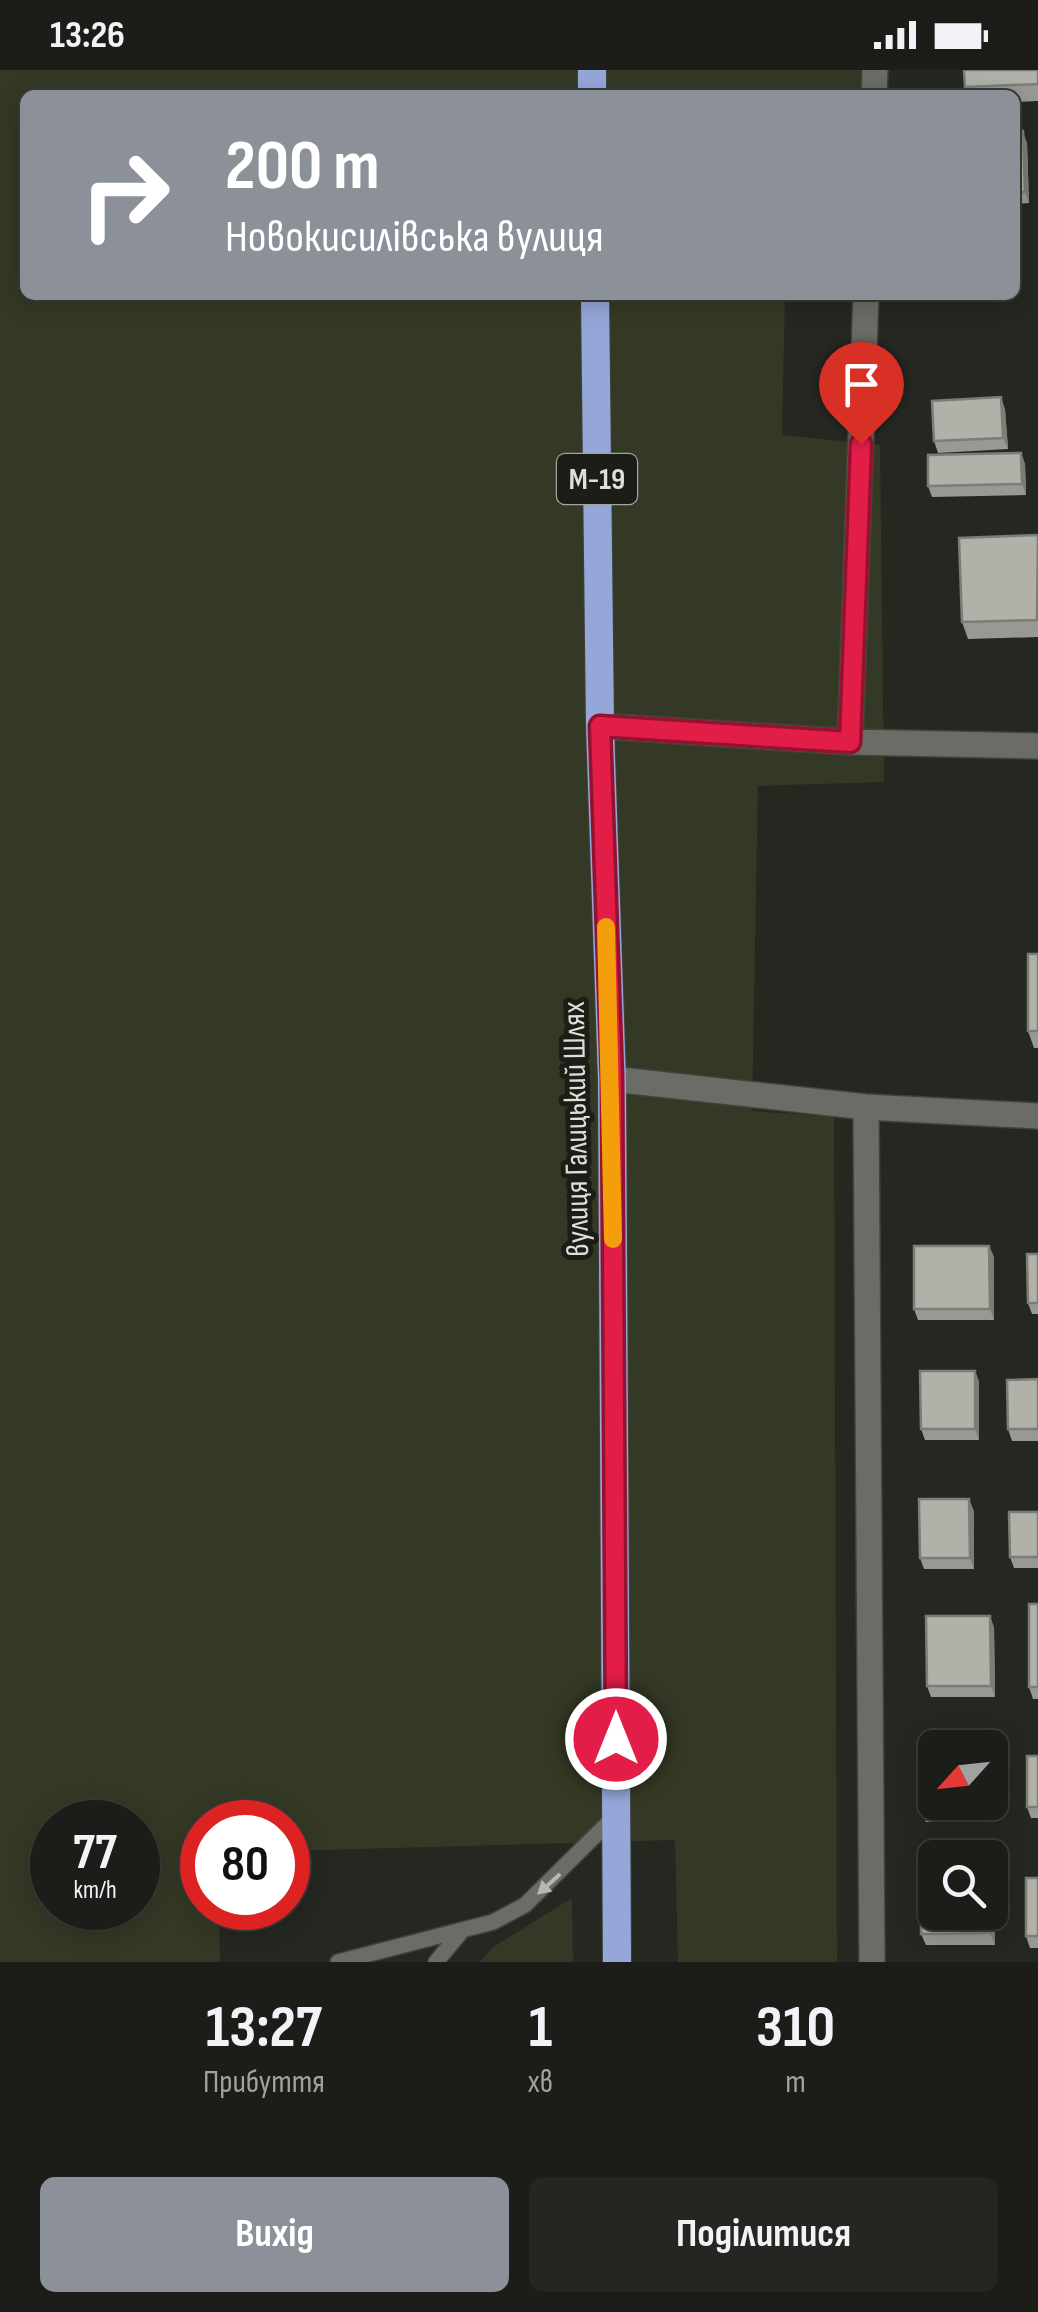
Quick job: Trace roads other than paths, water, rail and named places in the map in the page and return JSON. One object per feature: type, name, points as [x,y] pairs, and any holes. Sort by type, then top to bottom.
[{"type":"highway","name":"вулиця Галицький Шлях","points":[[595,300],[600,726],[612,1078],[617,1962]]},
{"type":"street","points":[[850,742],[866,300]]},
{"type":"street","points":[[600,726],[850,742],[1038,746]]},
{"type":"street","points":[[612,1078],[866,1108],[1038,1116]]},
{"type":"street","points":[[866,1108],[872,1962]]},
{"type":"lane","points":[[338,1962],[492,1922],[525,1905],[616,1814]]},
{"type":"lane","points":[[436,1962],[464,1930]]}]
